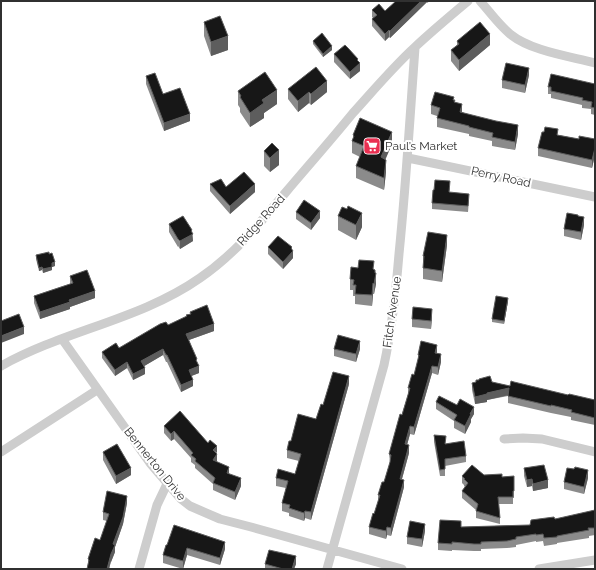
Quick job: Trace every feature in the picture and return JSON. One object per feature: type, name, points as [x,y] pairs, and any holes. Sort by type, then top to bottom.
[{"type":"street","name":"Ridge Road","points":[[1,366],[40,347],[130,314],[176,294],[219,264],[241,244],[260,223],[354,112],[393,69],[468,1]]},
{"type":"street","points":[[480,1],[500,25],[519,40],[537,48],[595,63]]},
{"type":"street","name":"Fitch Avenue","points":[[327,569],[389,342],[408,158],[415,48]]},
{"type":"street","name":"Perry Road","points":[[408,158],[595,197]]},
{"type":"street","name":"Bennerton Drive","points":[[62,338],[97,390],[150,463],[181,499],[190,506],[220,519],[402,569]]},
{"type":"street","points":[[1,452],[97,390]]},
{"type":"street","points":[[504,439],[542,439],[595,452]]},
{"type":"street","points":[[139,569],[158,506],[168,484]]},
{"type":"street","points":[[539,569],[595,560]]},
{"type":"building","points":[[396,1],[421,1],[385,34],[372,19],[377,15],[372,10],[379,4],[385,11]]},
{"type":"building","points":[[220,16],[228,36],[211,42],[204,22]]},
{"type":"building","points":[[480,22],[490,34],[459,60],[451,50],[459,44],[457,41]]},
{"type":"building","points":[[322,33],[332,46],[323,54],[313,41]]},
{"type":"building","points":[[345,45],[360,63],[350,72],[334,54]]},
{"type":"building","points":[[506,63],[529,68],[525,85],[502,80]]},
{"type":"building","points":[[316,67],[327,81],[311,94],[309,92],[298,101],[288,89]]},
{"type":"building","points":[[265,72],[277,90],[262,100],[264,103],[250,113],[238,91]]},
{"type":"building","points":[[155,73],[163,94],[180,88],[190,114],[164,123],[146,76]]},
{"type":"building","points":[[551,74],[595,84],[595,108],[591,107],[592,102],[582,100],[583,98],[551,91],[551,87],[548,87]]},
{"type":"building","points":[[435,92],[454,97],[454,102],[462,104],[460,112],[518,125],[515,142],[492,137],[493,133],[437,118],[440,108],[431,105]]},
{"type":"building","points":[[360,118],[392,132],[381,157],[386,160],[384,178],[356,166],[364,146],[352,141]]},
{"type":"building","points":[[545,127],[558,129],[557,135],[579,139],[579,136],[595,139],[595,148],[592,160],[538,148],[542,132],[544,132]]},
{"type":"building","points":[[272,143],[279,150],[270,158],[264,151]]},
{"type":"building","points":[[244,172],[255,184],[230,206],[210,184],[221,179],[226,187]]},
{"type":"building","points":[[435,180],[450,181],[449,192],[469,194],[468,206],[432,203]]},
{"type":"building","points":[[304,200],[320,211],[311,223],[296,212]]},
{"type":"building","points":[[348,206],[362,213],[356,225],[338,216],[342,207],[347,209]]},
{"type":"building","points":[[567,213],[584,217],[581,232],[564,229]]},
{"type":"building","points":[[183,216],[193,234],[180,241],[169,224]]},
{"type":"building","points":[[428,232],[447,235],[442,271],[423,268],[423,256]]},
{"type":"building","points":[[278,236],[292,247],[291,248],[293,251],[283,262],[268,247]]},
{"type":"building","points":[[49,252],[49,254],[52,253],[55,262],[52,263],[52,267],[43,269],[42,267],[39,268],[36,255]]},
{"type":"building","points":[[359,260],[374,261],[373,269],[376,273],[372,295],[355,294],[356,285],[353,285],[354,280],[350,279],[351,267],[358,268]]},
{"type":"building","points":[[87,270],[95,291],[69,300],[70,302],[40,312],[34,296],[73,283],[70,276]]},
{"type":"building","points":[[496,296],[508,298],[504,321],[492,319]]},
{"type":"building","points":[[207,305],[214,324],[186,334],[199,366],[189,370],[193,380],[181,385],[163,349],[141,361],[145,368],[133,374],[127,362],[115,370],[102,352],[116,343],[119,348],[160,324],[166,322],[168,325],[187,316],[186,315],[191,314],[190,312]]},
{"type":"building","points":[[413,307],[432,309],[431,321],[412,319]]},
{"type":"building","points":[[19,314],[24,327],[1,336],[1,321]]},
{"type":"building","points":[[338,335],[360,341],[356,354],[334,349]]},
{"type":"building","points":[[421,341],[437,345],[435,353],[441,354],[438,367],[432,366],[414,427],[410,426],[405,444],[409,445],[400,479],[404,480],[391,528],[387,527],[386,531],[369,527],[380,495],[378,495],[382,482],[384,482],[390,462],[391,455],[389,454],[400,414],[402,415],[410,388],[408,388],[412,374],[414,375]]},
{"type":"building","points":[[333,372],[349,376],[311,512],[305,511],[304,513],[289,508],[290,505],[282,503],[288,481],[276,478],[278,469],[295,474],[301,454],[287,450],[298,414],[316,419],[321,404],[323,405]]},
{"type":"building","points":[[490,376],[492,382],[510,386],[511,381],[595,400],[595,418],[571,412],[572,410],[508,396],[509,388],[475,397],[472,383],[476,382],[476,380]]},
{"type":"building","points":[[439,396],[457,405],[460,399],[474,407],[465,426],[454,420],[457,415],[436,402]]},
{"type":"building","points":[[180,411],[208,443],[210,440],[217,446],[213,450],[217,454],[213,460],[229,467],[227,473],[241,478],[235,492],[213,483],[215,478],[195,461],[196,459],[191,455],[193,453],[174,431],[171,434],[164,426]]},
{"type":"building","points":[[434,435],[446,436],[445,444],[464,441],[466,456],[445,459],[445,469],[440,470]]},
{"type":"building","points":[[117,444],[131,468],[116,476],[103,452]]},
{"type":"building","points":[[472,465],[484,475],[502,474],[502,477],[514,476],[513,497],[498,497],[500,518],[476,511],[478,504],[462,491],[468,483],[462,476]]},
{"type":"building","points":[[544,465],[548,480],[533,484],[532,479],[527,480],[524,468]]},
{"type":"building","points":[[575,467],[588,470],[584,487],[564,482],[567,468],[574,469]]},
{"type":"building","points":[[107,491],[127,496],[123,517],[113,544],[115,545],[107,569],[87,569],[88,559],[95,538],[100,540],[109,514],[103,512]]},
{"type":"building","points":[[595,510],[595,528],[588,528],[589,530],[557,537],[544,538],[543,534],[536,534],[516,537],[516,539],[507,541],[481,542],[481,544],[452,542],[452,544],[438,543],[440,520],[461,521],[461,527],[530,525],[531,520],[554,517],[555,519]]},
{"type":"building","points":[[410,521],[425,524],[422,539],[407,537]]},
{"type":"building","points":[[174,525],[225,542],[220,558],[187,548],[183,561],[163,555]]},
{"type":"building","points":[[269,550],[296,556],[292,569],[283,569],[265,564]]},
{"type":"place","name":"Paul’s Market","points":[[372,146]]}]
